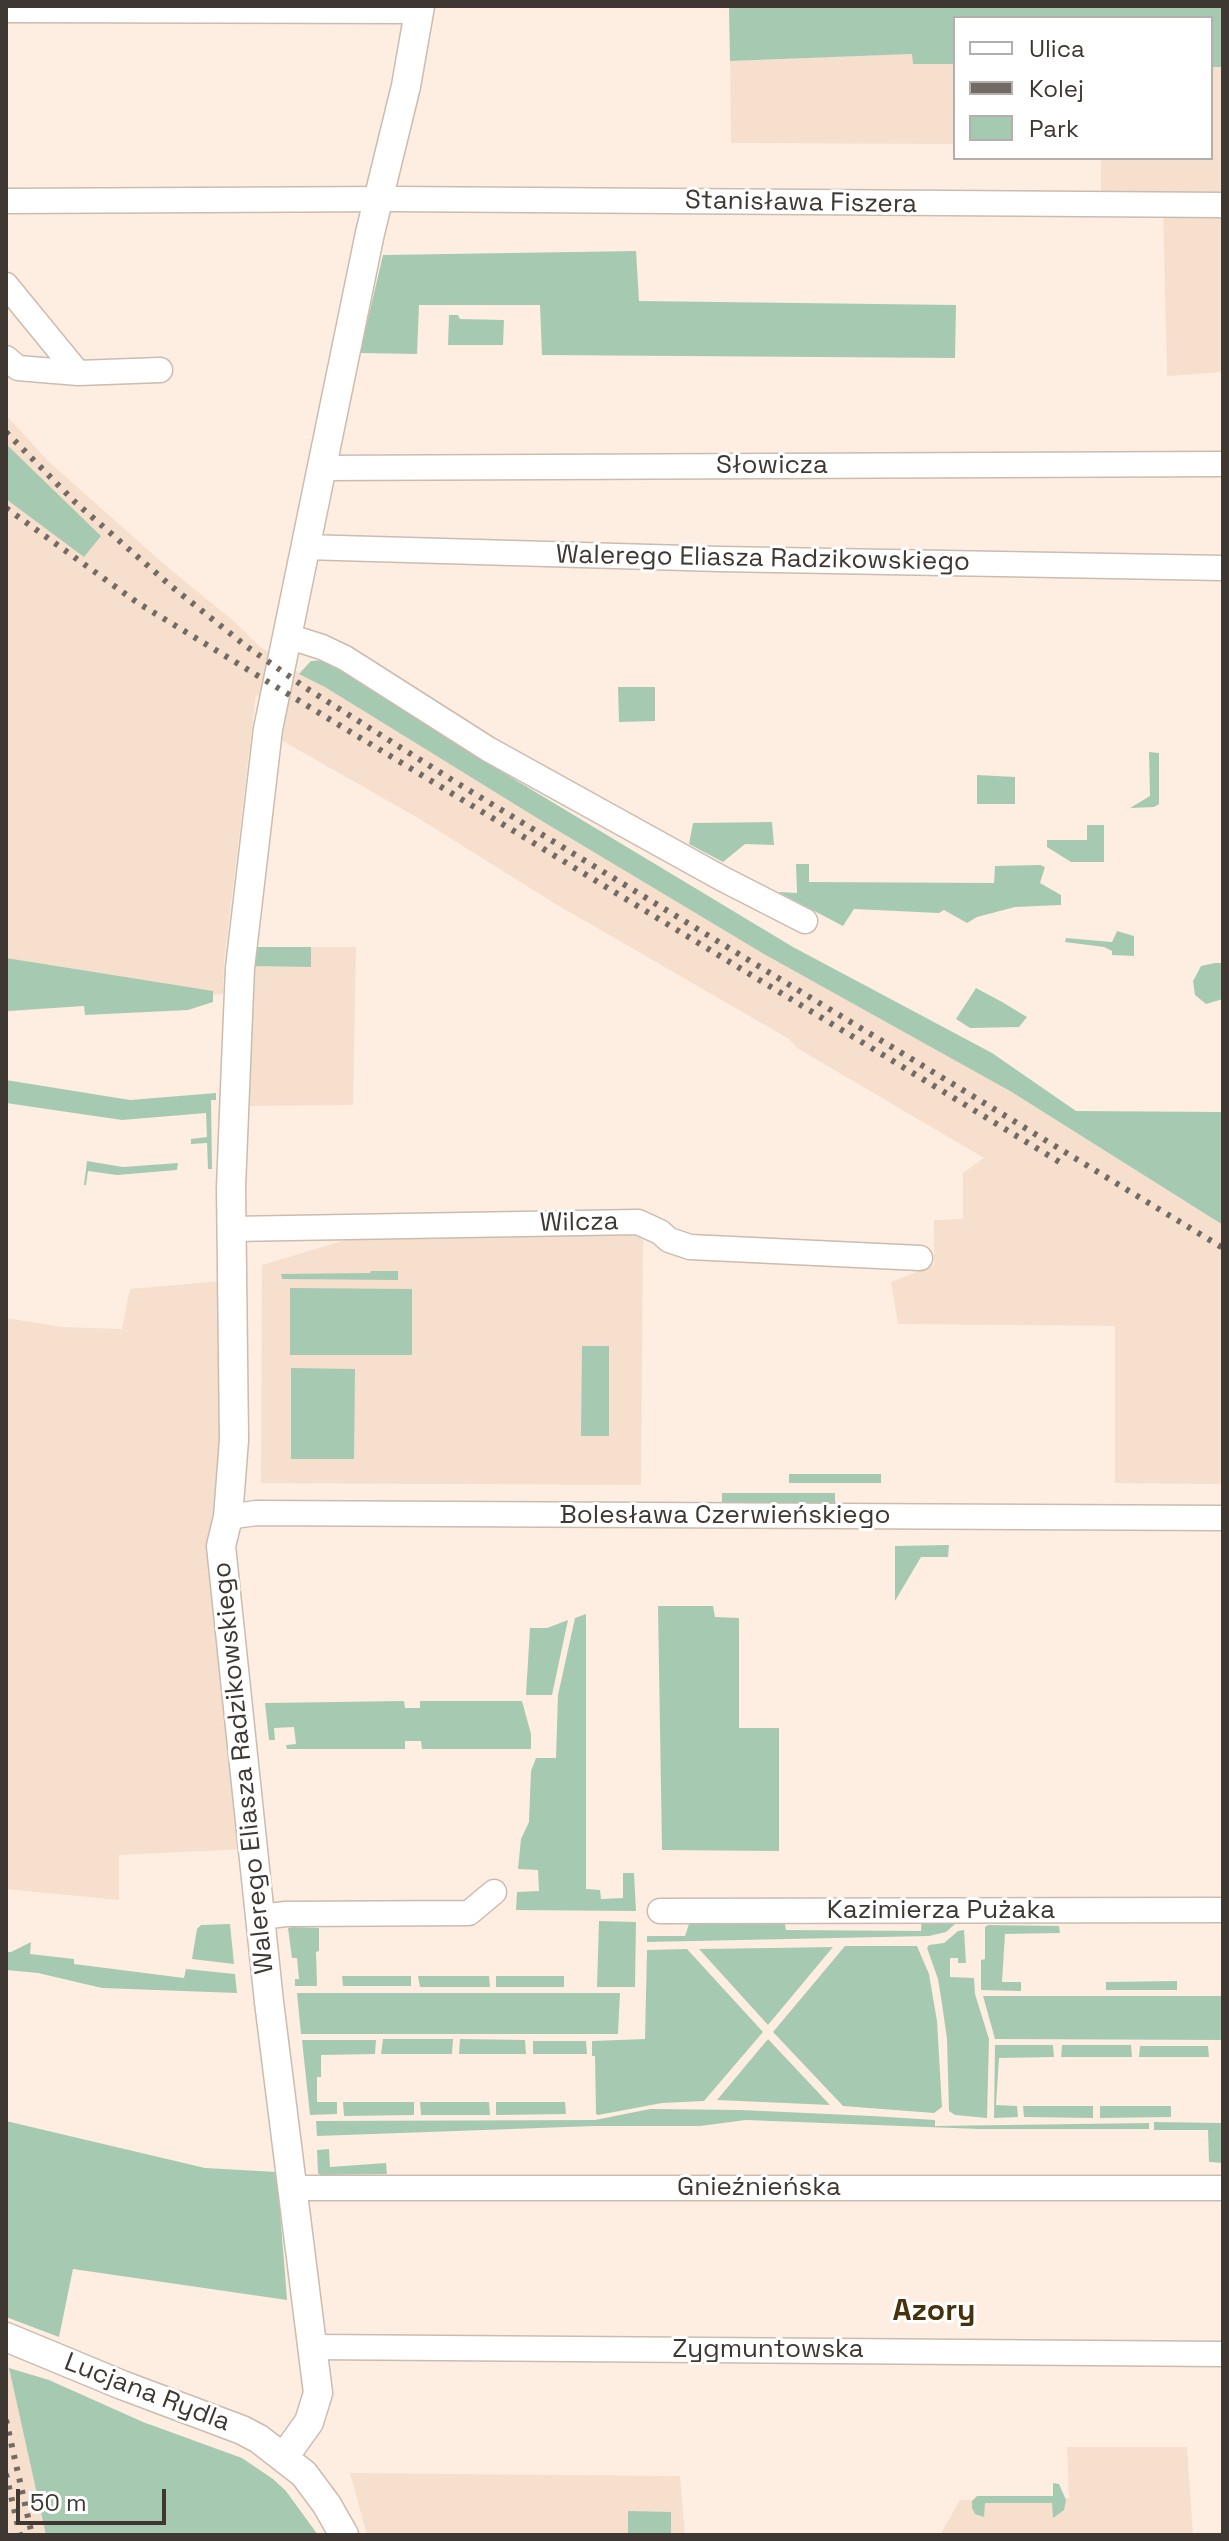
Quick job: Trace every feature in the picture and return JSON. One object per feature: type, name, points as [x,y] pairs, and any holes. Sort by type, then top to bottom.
[{"type":"street","points":[[6,10],[420,8]]},
{"type":"street","name":"Walerego Eliasza Radzikowskiego","points":[[284,2457],[301,2437],[315,2408],[318,2393],[260,1917],[221,1546],[228,1517],[234,1440],[231,1229],[240,968],[268,729],[420,8]]},
{"type":"street","name":"Stanisława Fiszera","points":[[6,201],[378,199],[1214,206]]},
{"type":"street","points":[[6,285],[78,373]]},
{"type":"street","points":[[6,358],[18,368],[78,373],[160,370]]},
{"type":"street","name":"Słowicza","points":[[321,468],[1223,464]]},
{"type":"street","name":"Walerego Eliasza Radzikowskiego","points":[[304,547],[1223,568]]},
{"type":"street","points":[[287,636],[345,658],[488,749],[805,921]]},
{"type":"street","name":"Wilcza","points":[[231,1229],[638,1222],[669,1240],[690,1247],[920,1258]]},
{"type":"street","name":"Bolesława Czerwieńskiego","points":[[228,1517],[256,1513],[1223,1518]]},
{"type":"street","points":[[260,1917],[286,1914],[469,1913],[494,1892]]},
{"type":"street","name":"Kazimierza Pużaka","points":[[660,1911],[1223,1910]]},
{"type":"street","name":"Gnieźnieńska","points":[[294,2188],[1223,2188]]},
{"type":"street","name":"Lucjana Rydla","points":[[6,2337],[242,2430],[284,2457]]},
{"type":"street","name":"Zygmuntowska","points":[[313,2347],[1223,2354]]},
{"type":"street","points":[[284,2457],[315,2488],[344,2535]]},
{"type":"shaded area","points":[[912,54],[914,64],[953,64],[953,144],[731,143],[730,61]]},
{"type":"shaded area","points":[[1213,67],[1223,67],[1223,372],[1167,376],[1163,210],[1101,211],[1101,160],[1213,160]]},
{"type":"shaded area","points":[[6,415],[49,462],[165,565],[258,645],[299,673],[311,661],[351,673],[479,758],[1223,1225],[1223,1484],[1115,1483],[1115,1326],[898,1324],[891,1282],[934,1265],[934,1220],[963,1219],[963,1173],[984,1158],[797,1048],[789,1039],[554,903],[418,818],[281,740],[287,711],[256,695],[224,963],[223,994],[6,1012]]},
{"type":"shaded area","points":[[254,947],[356,947],[353,1105],[245,1106]]},
{"type":"shaded area","points":[[629,1230],[643,1239],[641,1485],[261,1483],[262,1265],[359,1236]]},
{"type":"shaded area","points":[[222,1281],[244,1849],[119,1855],[119,1900],[6,1889],[6,1318],[62,1327],[122,1329],[130,1289]]},
{"type":"shaded area","points":[[6,2354],[9,2368],[46,2535],[6,2535]]},
{"type":"shaded area","points":[[1067,2447],[1187,2447],[1193,2534],[940,2535],[960,2500],[1069,2498]]},
{"type":"shaded area","points":[[350,2473],[680,2476],[685,2535],[367,2535]]},
{"type":"green space","points":[[729,6],[1223,6],[1223,67],[1213,67],[1213,16],[953,16],[953,64],[913,64],[912,54],[730,61]]},
{"type":"green space","points":[[636,251],[639,301],[956,305],[955,358],[542,355],[540,305],[419,305],[417,354],[360,353],[383,255]]},
{"type":"green space","points":[[449,315],[458,315],[460,319],[504,320],[503,345],[448,345]]},
{"type":"green space","points":[[6,444],[101,536],[84,557],[6,499]]},
{"type":"green space","points":[[325,660],[351,673],[479,758],[793,947],[992,1053],[1076,1111],[1223,1112],[1223,1225],[1010,1091],[764,954],[299,674],[311,661]]},
{"type":"green space","points":[[618,687],[655,687],[655,721],[619,722]]},
{"type":"green space","points":[[1149,752],[1159,753],[1159,804],[1130,808],[1150,796]]},
{"type":"green space","points":[[977,775],[1015,777],[1015,804],[977,804]]},
{"type":"green space","points":[[772,822],[774,845],[745,844],[723,862],[689,844],[693,823]]},
{"type":"green space","points":[[1087,825],[1104,825],[1104,862],[1071,862],[1047,847],[1047,840],[1087,840]]},
{"type":"green space","points":[[796,864],[809,864],[809,882],[994,883],[995,866],[1040,865],[1045,867],[1040,883],[1061,895],[1061,905],[1015,907],[977,917],[967,923],[944,910],[939,913],[854,909],[843,926],[778,892],[797,893]]},
{"type":"green space","points":[[1117,931],[1134,936],[1134,956],[1112,955],[1112,951],[1104,947],[1065,942],[1066,938],[1112,942]]},
{"type":"green space","points":[[254,947],[311,947],[311,967],[252,966]]},
{"type":"green space","points":[[6,958],[213,991],[213,1002],[188,1010],[85,1015],[84,1006],[6,1011]]},
{"type":"green space","points":[[1223,963],[1223,999],[1206,1004],[1195,995],[1193,981],[1201,966]]},
{"type":"green space","points":[[976,988],[1027,1017],[1019,1027],[970,1028],[956,1019]]},
{"type":"green space","points":[[6,1080],[130,1100],[216,1093],[216,1100],[211,1100],[212,1169],[208,1169],[207,1143],[191,1144],[191,1139],[207,1137],[206,1113],[122,1120],[6,1103]]},
{"type":"green space","points":[[87,1161],[123,1167],[178,1163],[177,1170],[117,1175],[88,1171],[84,1185]]},
{"type":"green space","points":[[398,1271],[398,1280],[282,1279],[281,1274],[370,1273]]},
{"type":"green space","points":[[290,1288],[412,1289],[412,1355],[290,1355]]},
{"type":"green space","points":[[582,1346],[609,1346],[609,1436],[581,1436]]},
{"type":"green space","points":[[291,1368],[355,1369],[354,1459],[291,1459]]},
{"type":"green space","points":[[789,1474],[881,1474],[881,1483],[789,1483]]},
{"type":"green space","points":[[722,1493],[835,1493],[835,1503],[722,1503]]},
{"type":"green space","points":[[949,1545],[948,1557],[921,1557],[895,1601],[895,1546]]},
{"type":"green space","points":[[658,1606],[713,1606],[715,1617],[739,1618],[739,1728],[779,1728],[779,1851],[662,1850]]},
{"type":"green space","points":[[586,1614],[586,1889],[600,1890],[601,1899],[623,1898],[623,1873],[634,1873],[636,1911],[516,1910],[517,1892],[539,1891],[538,1870],[518,1869],[521,1839],[529,1822],[531,1771],[536,1758],[556,1758],[558,1695],[575,1618]]},
{"type":"green space","points":[[568,1620],[552,1695],[526,1695],[530,1628],[547,1628]]},
{"type":"green space","points":[[404,1701],[405,1708],[420,1708],[420,1701],[522,1701],[531,1734],[531,1749],[422,1749],[421,1741],[405,1741],[405,1749],[287,1749],[286,1745],[296,1744],[294,1727],[274,1728],[275,1740],[269,1740],[265,1703]]},
{"type":"green space","points":[[922,1914],[957,1915],[955,1924],[946,1932],[929,1936],[647,1942],[647,1936],[685,1936],[691,1918],[784,1920],[786,1930],[921,1931]]},
{"type":"green space","points":[[599,1921],[636,1922],[635,1987],[597,1987]]},
{"type":"green space","points":[[230,1924],[234,1964],[192,1959],[197,1929],[201,1925]]},
{"type":"green space","points":[[1059,1926],[1060,1933],[1005,1934],[1002,1982],[1021,1982],[1021,1991],[981,1990],[981,1960],[985,1959],[985,1927]]},
{"type":"green space","points":[[288,1928],[319,1928],[317,1986],[295,1986],[295,1979],[299,1979],[297,1958],[292,1958]]},
{"type":"green space","points":[[964,1930],[966,1963],[950,1958],[950,1977],[974,1978],[975,1994],[989,2039],[987,2118],[955,2115],[949,2111],[947,2039],[938,1979],[927,1948],[944,1943],[958,1931]]},
{"type":"green space","points":[[31,1942],[30,1954],[74,1959],[74,1964],[184,1978],[186,1969],[235,1974],[237,1993],[102,1988],[38,1973],[6,1970],[6,1952]]},
{"type":"green space","points":[[845,1946],[917,1946],[929,1974],[937,2021],[942,2107],[934,2113],[843,2106],[773,2032]]},
{"type":"green space","points":[[833,1947],[768,2025],[699,1949],[771,1948]]},
{"type":"green space","points":[[687,1949],[763,2032],[704,2101],[662,2103],[596,2114],[592,2041],[645,2039],[647,1950]]},
{"type":"green space","points":[[342,1976],[411,1976],[411,1986],[343,1986]]},
{"type":"green space","points":[[418,1976],[489,1976],[490,1987],[420,1987]]},
{"type":"green space","points":[[496,1976],[564,1976],[564,1987],[496,1987]]},
{"type":"green space","points":[[1177,1981],[1177,1990],[1106,1990],[1106,1982]]},
{"type":"green space","points":[[297,1993],[620,1993],[618,2034],[301,2034]]},
{"type":"green space","points":[[983,1996],[1223,1996],[1223,2040],[995,2039]]},
{"type":"green space","points":[[383,2039],[453,2039],[452,2054],[381,2054]]},
{"type":"green space","points":[[460,2039],[525,2040],[526,2054],[459,2054]]},
{"type":"green space","points":[[768,2039],[830,2105],[717,2100]]},
{"type":"green space","points":[[302,2040],[376,2040],[375,2054],[321,2055],[317,2102],[337,2102],[337,2114],[310,2115]]},
{"type":"green space","points":[[533,2041],[586,2041],[587,2054],[533,2054]]},
{"type":"green space","points":[[995,2045],[1053,2045],[1054,2057],[999,2058],[996,2105],[1017,2106],[1018,2117],[994,2118]]},
{"type":"green space","points":[[1062,2045],[1131,2045],[1132,2057],[1061,2057]]},
{"type":"green space","points":[[1140,2046],[1208,2046],[1209,2057],[1139,2057]]},
{"type":"green space","points":[[343,2102],[414,2102],[414,2115],[344,2116]]},
{"type":"green space","points":[[420,2102],[489,2102],[490,2115],[421,2115]]},
{"type":"green space","points":[[496,2102],[565,2102],[566,2114],[496,2115]]},
{"type":"green space","points":[[1023,2106],[1093,2106],[1093,2118],[1024,2117]]},
{"type":"green space","points":[[1100,2106],[1171,2106],[1171,2117],[1100,2118]]},
{"type":"green space","points":[[650,2109],[872,2116],[935,2120],[935,2126],[1149,2123],[1149,2129],[979,2129],[746,2120],[700,2126],[595,2126],[317,2136],[316,2121],[595,2120]]},
{"type":"green space","points":[[6,2121],[205,2168],[277,2172],[287,2300],[73,2269],[59,2337],[6,2317]]},
{"type":"green space","points":[[1154,2122],[1223,2123],[1223,2163],[1209,2162],[1208,2130],[1154,2130]]},
{"type":"green space","points":[[329,2149],[330,2167],[386,2163],[387,2174],[320,2175],[317,2150]]},
{"type":"green space","points":[[9,2368],[49,2380],[143,2422],[242,2458],[286,2491],[318,2535],[46,2535]]},
{"type":"green space","points":[[1053,2483],[1059,2484],[1066,2500],[1064,2510],[1053,2518],[1052,2503],[985,2503],[984,2517],[975,2514],[972,2508],[972,2501],[977,2496],[1053,2496]]},
{"type":"green space","points":[[628,2511],[671,2512],[671,2535],[628,2535]]},
{"type":"railway","points":[[6,432],[75,502],[171,586],[246,646],[306,688],[1223,1248]]},
{"type":"railway","points":[[6,508],[138,603],[1066,1166]]},
{"type":"railway","points":[[6,2420],[32,2535]]},
{"type":"railway","points":[[6,2474],[20,2535]]},
{"type":"district","name":"Azory","points":[[934,2312]]}]
